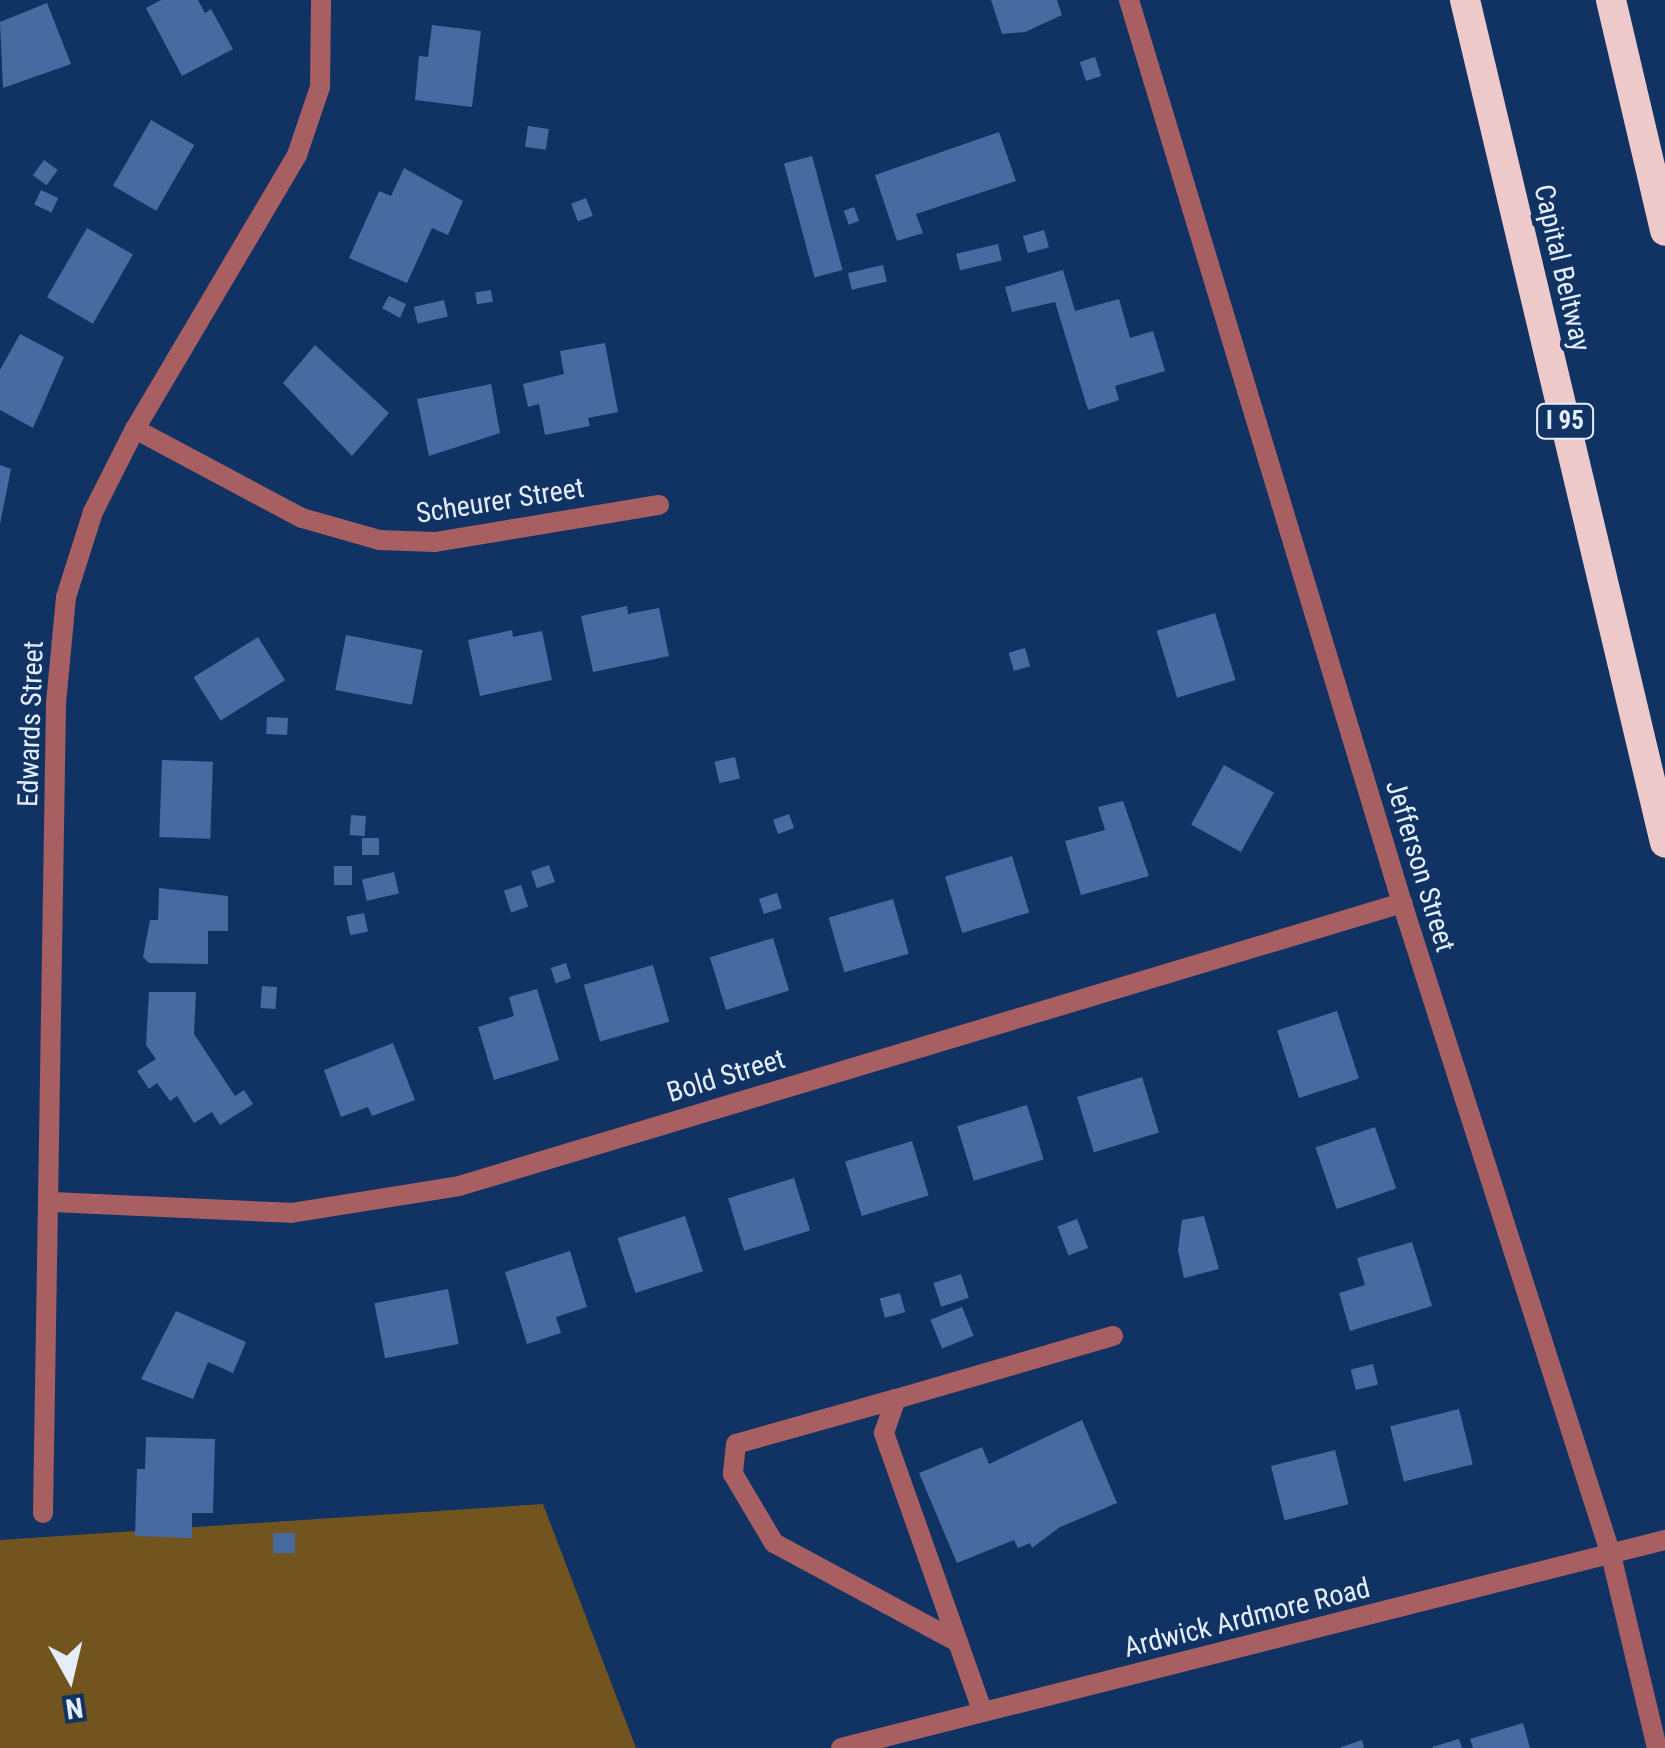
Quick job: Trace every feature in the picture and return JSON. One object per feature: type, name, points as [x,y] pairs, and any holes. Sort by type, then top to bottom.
[{"type":"highway","name":"Capital Beltway","points":[[1464,0],[1665,843]]},
{"type":"highway","points":[[1611,0],[1665,231]]},
{"type":"street","name":"Edwards Street","points":[[43,1513],[52,1202],[59,655],[74,557],[134,430],[297,155],[320,87],[322,0]]},
{"type":"street","name":"Jefferson Street","points":[[1129,0],[1402,903],[1612,1556],[1657,1748]]},
{"type":"street","name":"Scheurer Street","points":[[134,430],[302,518],[379,540],[435,542],[659,505]]},
{"type":"street","name":"Bold Street","points":[[52,1202],[291,1213],[458,1186],[1402,903]]},
{"type":"street","points":[[958,1642],[774,1543],[733,1474],[736,1444],[1113,1336]]},
{"type":"street","points":[[896,1399],[884,1433],[982,1710]]},
{"type":"street","name":"Ardwick Ardmore Road","points":[[842,1748],[1665,1540]]},
{"type":"shaded area","points":[[543,1504],[636,1748],[0,1748],[0,1540]]},
{"type":"building","points":[[161,0],[198,0],[205,13],[211,9],[233,49],[182,76],[146,8]]},
{"type":"building","points":[[991,0],[1057,0],[1062,15],[1025,32],[1002,34]]},
{"type":"building","points":[[47,3],[71,64],[3,88],[0,22]]},
{"type":"building","points":[[432,25],[481,31],[472,107],[415,100],[419,56],[428,57]]},
{"type":"building","points":[[1095,57],[1101,76],[1086,81],[1080,62]]},
{"type":"building","points":[[151,120],[194,145],[156,211],[113,186]]},
{"type":"building","points":[[528,126],[549,129],[546,150],[525,147]]},
{"type":"building","points":[[999,132],[1016,181],[916,214],[923,233],[897,241],[875,175]]},
{"type":"building","points":[[812,156],[843,270],[815,277],[784,164]]},
{"type":"building","points":[[44,160],[58,170],[47,185],[33,175]]},
{"type":"building","points":[[404,168],[463,201],[448,235],[432,228],[407,283],[349,258],[379,191],[391,196]]},
{"type":"building","points":[[41,190],[58,198],[51,213],[34,205]]},
{"type":"building","points":[[586,198],[593,216],[578,221],[571,204]]},
{"type":"building","points":[[854,207],[859,221],[849,225],[844,211]]},
{"type":"building","points":[[87,228],[133,254],[93,324],[47,297]]},
{"type":"building","points":[[1044,230],[1049,247],[1028,253],[1023,236]]},
{"type":"building","points":[[998,244],[1002,261],[960,270],[956,254]]},
{"type":"building","points":[[883,265],[887,282],[852,290],[848,273]]},
{"type":"building","points":[[1063,270],[1075,311],[1119,299],[1130,338],[1153,331],[1165,371],[1115,386],[1119,400],[1088,410],[1055,302],[1012,312],[1005,287]]},
{"type":"building","points":[[491,290],[493,302],[477,304],[475,293]]},
{"type":"building","points":[[389,296],[406,304],[400,318],[382,308]]},
{"type":"building","points":[[444,300],[448,317],[418,324],[414,307]]},
{"type":"building","points":[[20,334],[64,357],[33,428],[0,410],[0,370]]},
{"type":"building","points":[[605,343],[618,412],[588,418],[590,426],[545,435],[539,404],[528,407],[523,384],[564,374],[560,351]]},
{"type":"building","points":[[315,345],[389,413],[352,456],[283,383]]},
{"type":"building","points":[[491,384],[500,433],[429,456],[417,399]]},
{"type":"building","points":[[0,465],[11,469],[0,524]]},
{"type":"building","points":[[627,606],[628,614],[659,608],[669,656],[593,672],[581,616]]},
{"type":"building","points":[[1215,613],[1235,680],[1177,698],[1157,631]]},
{"type":"building","points":[[512,630],[513,637],[542,631],[552,680],[480,696],[468,640]]},
{"type":"building","points":[[346,635],[423,650],[412,705],[335,690]]},
{"type":"building","points":[[258,637],[285,680],[221,721],[194,677]]},
{"type":"building","points":[[1025,648],[1030,666],[1014,671],[1009,653]]},
{"type":"building","points":[[267,717],[288,718],[287,735],[266,734]]},
{"type":"building","points":[[735,757],[740,778],[719,783],[715,762]]},
{"type":"building","points":[[162,760],[213,762],[210,839],[159,837]]},
{"type":"building","points":[[1224,765],[1274,793],[1241,852],[1191,824]]},
{"type":"building","points":[[1123,801],[1149,876],[1081,895],[1065,841],[1105,830],[1098,807]]},
{"type":"building","points":[[789,814],[794,828],[778,834],[773,820]]},
{"type":"building","points":[[351,815],[366,816],[365,836],[350,835]]},
{"type":"building","points":[[362,838],[379,838],[379,855],[362,855]]},
{"type":"building","points":[[1012,856],[1029,912],[962,933],[945,876]]},
{"type":"building","points":[[549,865],[555,882],[537,888],[531,871]]},
{"type":"building","points":[[334,866],[352,866],[352,885],[334,885]]},
{"type":"building","points":[[394,872],[399,893],[367,901],[362,879]]},
{"type":"building","points":[[521,885],[528,907],[511,912],[504,891]]},
{"type":"building","points":[[159,888],[228,896],[228,931],[208,931],[208,964],[149,963],[143,957],[150,920],[158,920]]},
{"type":"building","points":[[777,893],[782,908],[764,914],[759,899]]},
{"type":"building","points":[[893,899],[909,954],[844,972],[829,917]]},
{"type":"building","points":[[364,913],[368,932],[350,935],[346,917]]},
{"type":"building","points":[[773,938],[789,991],[726,1010],[710,957]]},
{"type":"building","points":[[566,963],[571,978],[556,983],[551,968]]},
{"type":"building","points":[[653,965],[669,1022],[600,1042],[584,985]]},
{"type":"building","points":[[262,986],[277,987],[275,1009],[260,1008]]},
{"type":"building","points":[[537,989],[559,1060],[494,1080],[478,1027],[514,1016],[509,997]]},
{"type":"building","points":[[149,992],[196,992],[194,1034],[235,1096],[244,1090],[253,1104],[220,1125],[212,1112],[194,1123],[177,1096],[170,1101],[157,1083],[149,1089],[137,1071],[156,1059],[146,1045]]},
{"type":"building","points":[[1337,1011],[1359,1079],[1299,1098],[1277,1030]]},
{"type":"building","points":[[393,1043],[415,1100],[372,1116],[368,1107],[341,1117],[324,1070]]},
{"type":"building","points":[[1142,1077],[1159,1132],[1094,1152],[1077,1097]]},
{"type":"building","points":[[1027,1105],[1044,1160],[974,1181],[957,1126]]},
{"type":"building","points":[[1375,1127],[1396,1188],[1337,1209],[1315,1148]]},
{"type":"building","points":[[912,1141],[929,1196],[862,1216],[845,1161]]},
{"type":"building","points":[[794,1178],[810,1231],[744,1251],[728,1198]]},
{"type":"building","points":[[685,1216],[703,1271],[635,1293],[617,1238]]},
{"type":"building","points":[[1204,1216],[1219,1269],[1184,1278],[1178,1250],[1182,1220]]},
{"type":"building","points":[[1077,1219],[1088,1248],[1069,1255],[1057,1227]]},
{"type":"building","points":[[1412,1242],[1432,1306],[1350,1331],[1339,1293],[1365,1285],[1357,1258]]},
{"type":"building","points":[[570,1251],[587,1307],[556,1317],[561,1333],[527,1344],[505,1272]]},
{"type":"building","points":[[961,1274],[969,1298],[941,1307],[933,1283]]},
{"type":"building","points":[[448,1289],[459,1344],[385,1358],[374,1303]]},
{"type":"building","points":[[900,1293],[905,1312],[885,1318],[880,1298]]},
{"type":"building","points":[[962,1307],[974,1336],[942,1348],[930,1320]]},
{"type":"building","points":[[176,1311],[246,1342],[233,1373],[208,1362],[193,1399],[141,1379]]},
{"type":"building","points":[[1373,1364],[1378,1384],[1356,1390],[1351,1370]]},
{"type":"building","points":[[1459,1409],[1473,1464],[1404,1481],[1390,1426]]},
{"type":"building","points":[[1082,1420],[1117,1503],[1060,1527],[1032,1548],[1030,1543],[1018,1548],[1014,1540],[957,1563],[919,1473],[982,1447],[989,1464]]},
{"type":"building","points":[[146,1437],[215,1439],[213,1513],[192,1513],[192,1538],[135,1536],[137,1469],[145,1469]]},
{"type":"building","points":[[1335,1450],[1349,1504],[1285,1520],[1271,1466]]},
{"type":"building","points":[[273,1533],[295,1533],[295,1553],[273,1553]]},
{"type":"building","points":[[1523,1723],[1530,1748],[1473,1748],[1470,1739]]},
{"type":"building","points":[[1459,1739],[1462,1748],[1432,1747]]},
{"type":"building","points":[[1362,1740],[1364,1748],[1341,1748],[1341,1747]]}]
